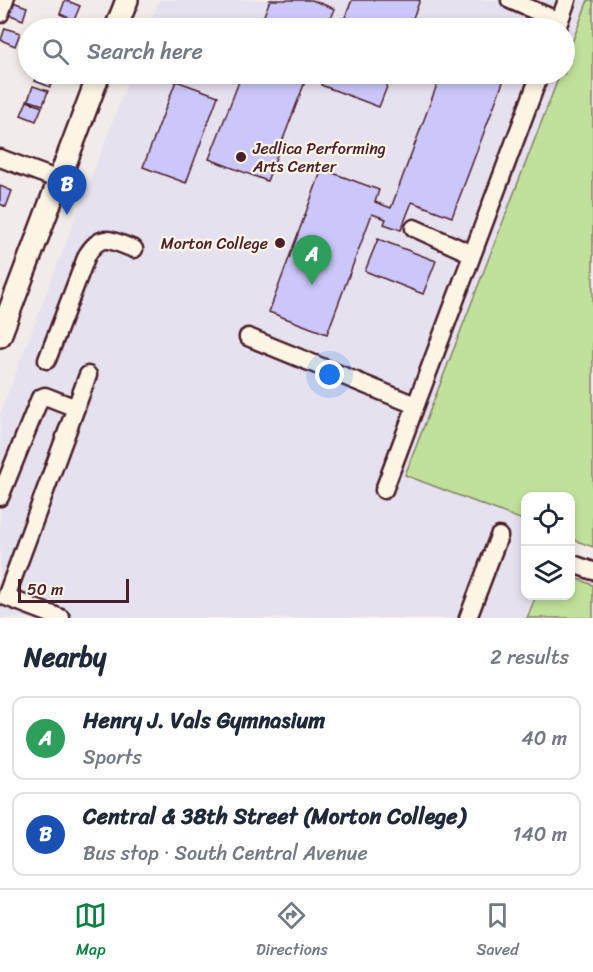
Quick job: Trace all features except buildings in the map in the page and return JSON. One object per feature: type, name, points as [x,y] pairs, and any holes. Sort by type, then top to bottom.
[{"type":"main road","points":[[120,18],[127,0]]},
{"type":"main road","points":[[0,336],[95,84]]},
{"type":"street","points":[[0,14],[5,0]]},
{"type":"street","points":[[510,0],[545,18]]},
{"type":"street","points":[[561,18],[567,0]]},
{"type":"street","points":[[384,490],[536,84]]},
{"type":"street","points":[[0,158],[59,180]]},
{"type":"street","points":[[414,228],[472,254]]},
{"type":"street","points":[[47,360],[87,255],[94,244],[106,240],[134,249]]},
{"type":"street","points":[[248,337],[415,405]]},
{"type":"street","points":[[61,618],[6,597],[7,570],[88,375]]},
{"type":"street","points":[[0,497],[40,398],[45,396],[76,408]]},
{"type":"street","points":[[468,618],[499,536]]},
{"type":"street","points":[[575,565],[593,571]]},
{"type":"shaded area","points":[[159,0],[588,0],[575,34],[575,18],[152,18]]},
{"type":"shaded area","name":"Morton College","points":[[127,84],[556,84],[405,474],[521,519],[521,600],[536,600],[529,618],[0,618],[0,413]]},
{"type":"green space","points":[[588,0],[593,0],[593,547],[575,540],[575,492],[521,492],[521,519],[405,475],[556,84],[575,84],[575,34]]},
{"type":"green space","points":[[575,578],[593,585],[593,618],[527,618],[534,600],[575,600]]},
{"type":"place","name":"Jedlica Performing Arts Center","points":[[241,157]]},
{"type":"place","name":"Central & 38th Street (Morton College)","points":[[67,215]]},
{"type":"place","name":"Morton College","points":[[280,243]]},
{"type":"place","name":"Henry J. Vals Gymnasium","points":[[312,285]]}]
